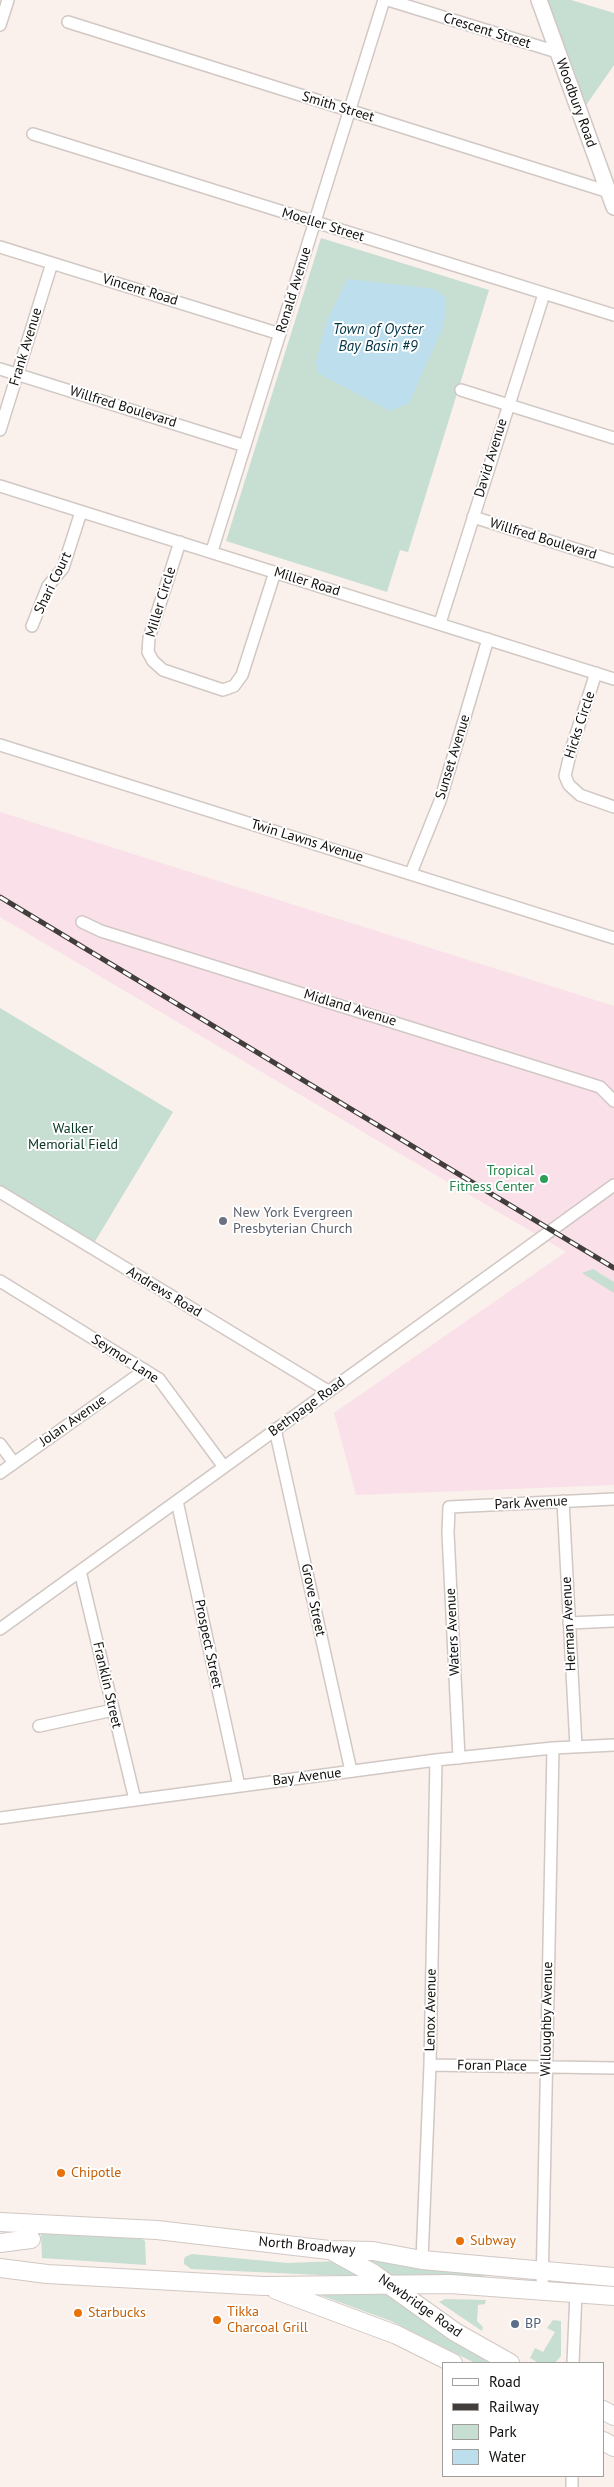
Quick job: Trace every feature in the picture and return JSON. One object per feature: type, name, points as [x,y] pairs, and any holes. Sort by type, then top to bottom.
[{"type":"main road","name":"Woodbury Road","points":[[538,0],[614,207]]},
{"type":"main road","name":"North Broadway","points":[[0,2222],[157,2230],[329,2250],[373,2251],[422,2260],[614,2277]]},
{"type":"main road","points":[[0,2243],[31,2238]]},
{"type":"main road","name":"Newbridge Road","points":[[329,2250],[357,2263],[455,2332],[508,2362]]},
{"type":"main road","points":[[0,2268],[47,2274],[264,2286],[450,2284],[614,2296]]},
{"type":"main road","name":"Newbridge Road","points":[[264,2286],[396,2335],[451,2362]]},
{"type":"street","points":[[1,17],[8,0]]},
{"type":"street","name":"Crescent Street","points":[[386,0],[557,52]]},
{"type":"street","name":"Ronald Avenue","points":[[212,552],[386,0]]},
{"type":"street","name":"Smith Street","points":[[68,22],[609,192]]},
{"type":"street","name":"Moeller Street","points":[[33,134],[614,315]]},
{"type":"street","name":"Vincent Road","points":[[0,247],[280,334]]},
{"type":"street","name":"Frank Avenue","points":[[0,430],[52,263]]},
{"type":"street","name":"David Avenue","points":[[440,623],[544,294]]},
{"type":"street","name":"Willfred Boulevard","points":[[0,369],[246,446]]},
{"type":"street","points":[[462,390],[614,438]]},
{"type":"street","name":"Miller Road","points":[[0,486],[614,678]]},
{"type":"street","name":"Shari Court","points":[[32,626],[48,586],[63,568],[81,512]]},
{"type":"street","name":"Willfred Boulevard","points":[[473,516],[614,561]]},
{"type":"street","name":"Miller Circle","points":[[180,542],[150,638],[148,652],[153,662],[163,670],[223,690],[234,686],[242,675],[275,572]]},
{"type":"street","name":"Sunset Avenue","points":[[411,873],[440,801],[488,639]]},
{"type":"street","name":"Hicks Circle","points":[[596,673],[571,750],[566,776],[569,785],[580,796],[614,807]]},
{"type":"street","name":"Twin Lawns Avenue","points":[[0,745],[614,938]]},
{"type":"street","name":"Midland Avenue","points":[[82,922],[101,930],[600,1087],[614,1101]]},
{"type":"street","name":"Bethpage Road","points":[[0,1629],[614,1185]]},
{"type":"street","name":"Andrews Road","points":[[0,1192],[328,1391]]},
{"type":"street","name":"Seymor Lane","points":[[0,1281],[159,1378],[224,1466]]},
{"type":"street","name":"Jolan Avenue","points":[[0,1473],[145,1370]]},
{"type":"street","name":"Grove Street","points":[[275,1429],[351,1772]]},
{"type":"street","points":[[0,1444],[14,1463]]},
{"type":"street","name":"Park Avenue","points":[[449,1507],[614,1499]]},
{"type":"street","name":"Prospect Street","points":[[177,1501],[239,1786]]},
{"type":"street","name":"Herman Avenue","points":[[563,1502],[576,1747]]},
{"type":"street","name":"Waters Avenue","points":[[449,1507],[448,1533],[459,1758]]},
{"type":"street","name":"Franklin Street","points":[[80,1571],[135,1800]]},
{"type":"street","points":[[569,1623],[614,1621]]},
{"type":"street","points":[[39,1726],[113,1710]]},
{"type":"street","name":"Bay Avenue","points":[[0,1818],[436,1760],[553,1748],[614,1745]]},
{"type":"street","name":"Willoughby Avenue","points":[[542,2290],[553,1748]]},
{"type":"street","name":"Lenox Avenue","points":[[422,2260],[430,2065],[436,1760]]},
{"type":"street","name":"Foran Place","points":[[430,2065],[614,2068]]},
{"type":"street","points":[[573,2362],[576,2293]]},
{"type":"shaded area","points":[[0,812],[614,1006],[614,1485],[356,1495],[334,1413],[566,1252],[0,917]]},
{"type":"green space","points":[[539,0],[571,0],[614,13],[614,65],[580,114]]},
{"type":"green space","points":[[321,238],[489,290],[408,552],[400,550],[387,592],[226,541]]},
{"type":"green space","name":"Walker Memorial Field","points":[[0,1008],[173,1112],[91,1248],[0,1189]]},
{"type":"green space","points":[[593,1269],[614,1282],[614,1293],[582,1273]]},
{"type":"green space","points":[[41,2232],[142,2239],[145,2241],[146,2265],[42,2258]]},
{"type":"green space","points":[[192,2254],[288,2263],[339,2261],[364,2277],[191,2269],[184,2264],[184,2260],[185,2257]]},
{"type":"green space","points":[[370,2258],[492,2271],[492,2275],[462,2280],[393,2277],[370,2261]]},
{"type":"green space","points":[[388,2289],[496,2362],[473,2362],[391,2321],[317,2294]]},
{"type":"green space","points":[[445,2299],[486,2300],[485,2304],[478,2305],[477,2321],[483,2327],[482,2331],[439,2302]]},
{"type":"green space","points":[[553,2320],[561,2321],[561,2356],[556,2362],[537,2362],[530,2358],[535,2348],[543,2352],[555,2332],[547,2328]]},
{"type":"water","name":"Town of Oyster Bay Basin #9","points":[[348,279],[434,289],[446,298],[444,325],[409,403],[390,411],[318,373],[316,362],[327,320]]},
{"type":"railway","points":[[0,897],[614,1268]]},
{"type":"place","name":"Tropical Fitness Center","points":[[544,1179]]},
{"type":"place","name":"New York Evergreen Presbyterian Church","points":[[223,1221]]},
{"type":"place","name":"Chipotle","points":[[61,2173]]},
{"type":"place","name":"Subway","points":[[460,2241]]},
{"type":"place","name":"Starbucks","points":[[78,2313]]},
{"type":"place","name":"Tikka Charcoal Grill","points":[[217,2320]]},
{"type":"place","name":"BP","points":[[515,2324]]}]
